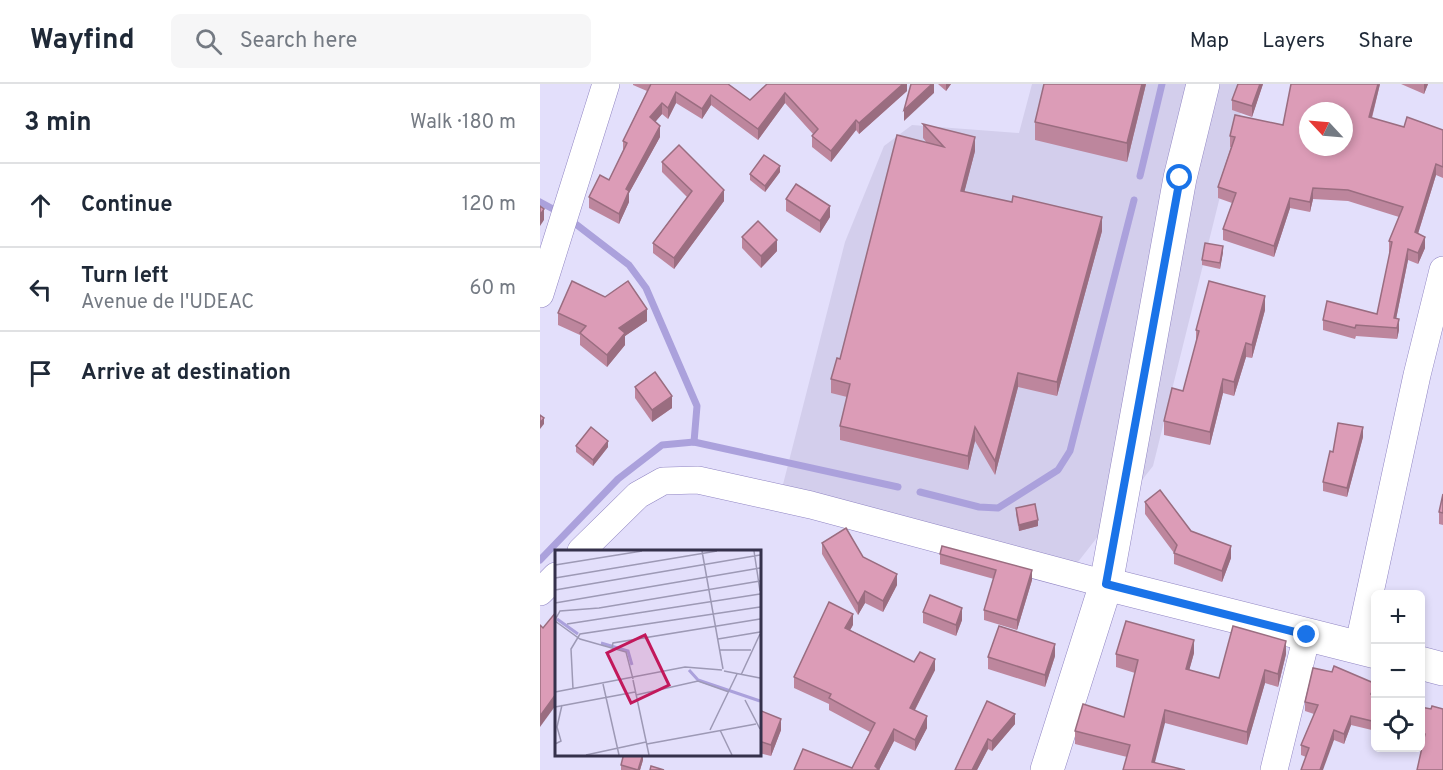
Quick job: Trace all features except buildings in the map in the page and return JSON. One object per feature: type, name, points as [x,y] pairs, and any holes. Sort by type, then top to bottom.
[{"type":"main road","points":[[1047,770],[1106,584],[1180,178],[1203,84]]},
{"type":"main road","points":[[1106,584],[1367,650]]},
{"type":"main road","points":[[1425,664],[1443,669]]},
{"type":"street","points":[[540,294],[606,84]]},
{"type":"street","points":[[1367,650],[1417,375],[1443,270]]},
{"type":"street","points":[[582,550],[638,495],[663,481],[698,480],[811,505],[1106,584]]},
{"type":"street","points":[[540,592],[555,577]]},
{"type":"street","points":[[1274,770],[1307,635]]},
{"type":"shaded area","points":[[1032,84],[1248,84],[1153,466],[1074,567],[778,504],[845,242],[884,146],[912,125],[1019,133]]},
{"type":"waterway","points":[[1140,176],[1162,84]]},
{"type":"waterway","points":[[920,492],[979,507],[998,508],[1058,470],[1070,451],[1134,200]]},
{"type":"waterway","points":[[540,202],[553,209]]},
{"type":"waterway","points":[[577,225],[629,265],[646,288],[697,406],[694,442]]},
{"type":"waterway","points":[[540,560],[618,479],[662,445],[694,442],[898,487]]},
{"type":"route","points":[[1180,178],[1106,584],[1307,635]]}]
